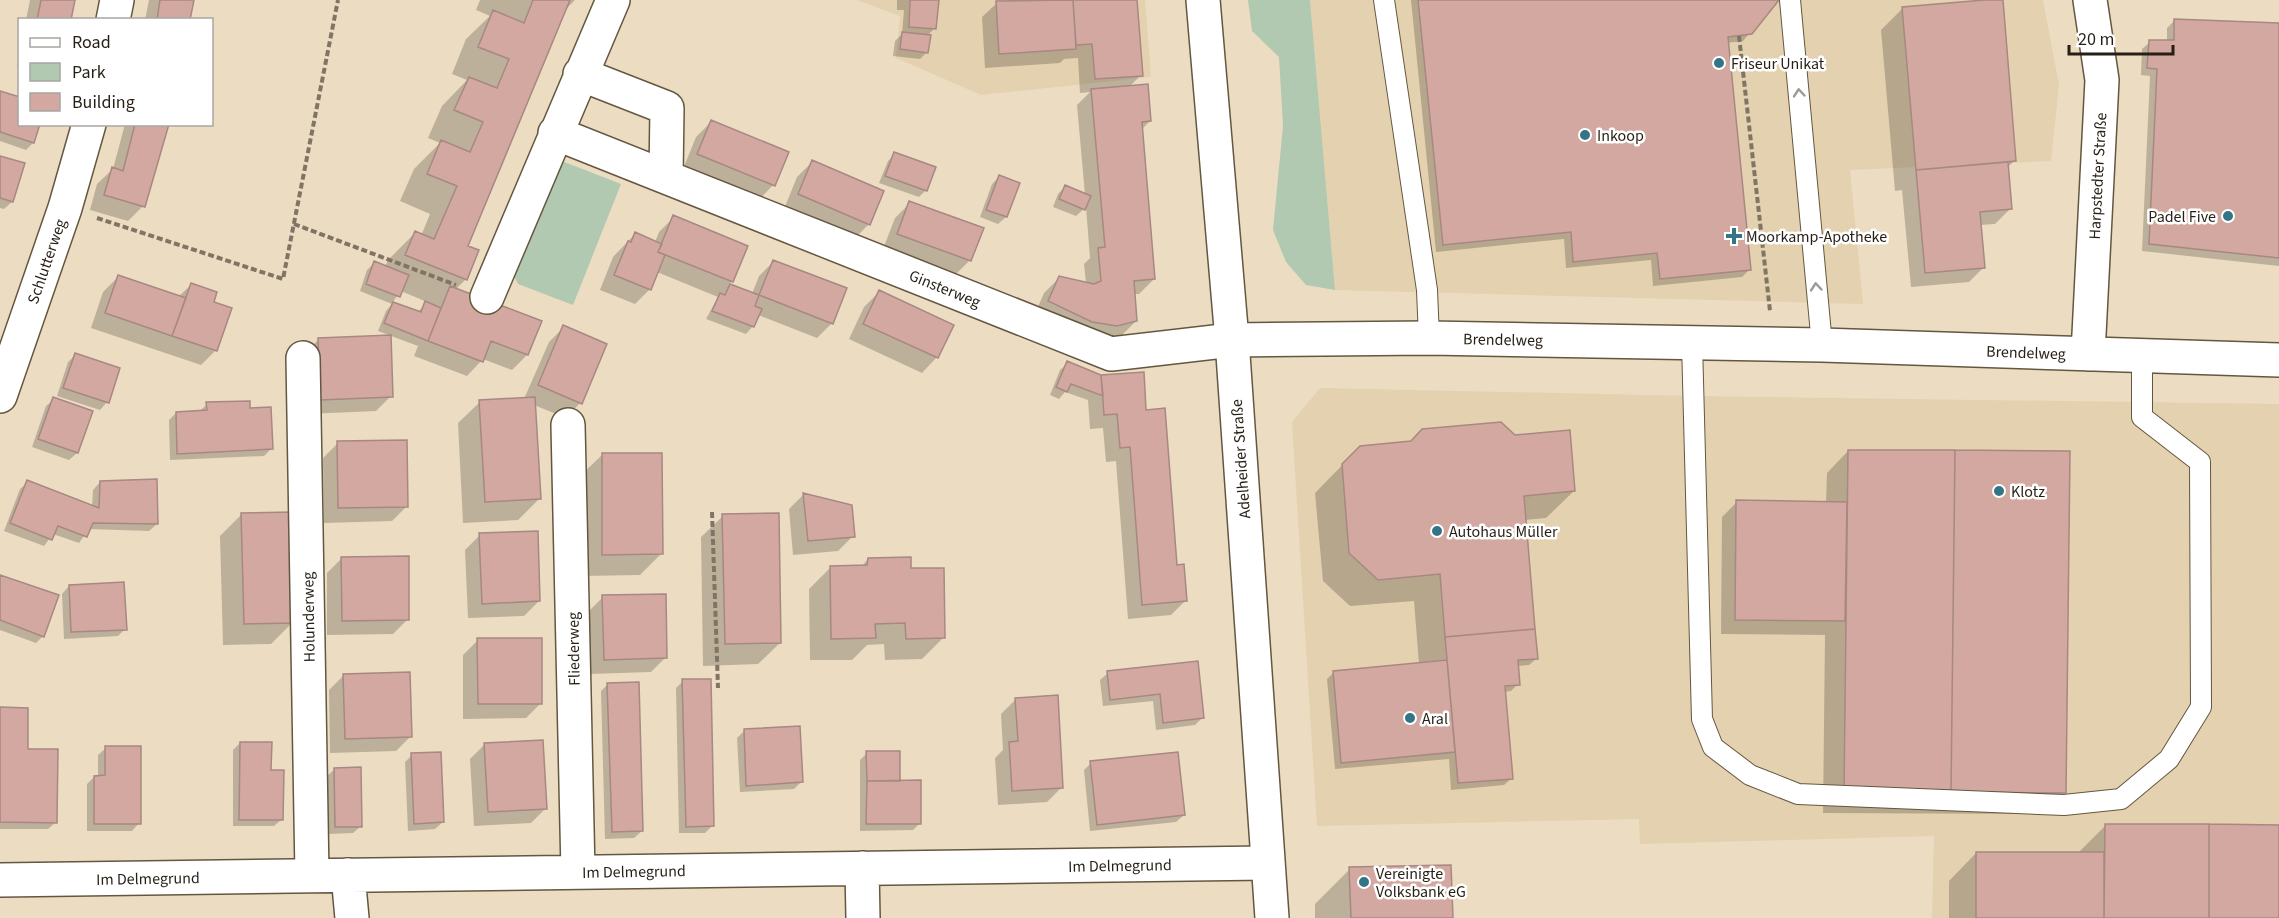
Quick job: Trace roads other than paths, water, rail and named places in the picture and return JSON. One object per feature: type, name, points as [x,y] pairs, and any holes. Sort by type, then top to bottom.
[{"type":"street","points":[[113,18],[117,0]]},
{"type":"street","points":[[487,297],[580,74],[614,0]]},
{"type":"street","name":"Adelheider Straße","points":[[1203,0],[1232,340],[1272,918]]},
{"type":"street","name":"Harpstedter Straße","points":[[2088,354],[2102,80],[2090,0]]},
{"type":"street","points":[[580,74],[667,108],[666,177]]},
{"type":"street","name":"Schlutterweg","points":[[0,396],[64,208],[88,126]]},
{"type":"street","name":"Ginsterweg","points":[[555,133],[1111,354],[1232,340]]},
{"type":"street","name":"Brendelweg","points":[[1232,340],[1429,338],[1822,345],[2279,360]]},
{"type":"street","name":"Holunderweg","points":[[303,358],[312,876]]},
{"type":"street","name":"Fliederweg","points":[[568,425],[578,872]]},
{"type":"street","name":"Im Delmegrund","points":[[0,880],[1268,863]]},
{"type":"street","points":[[862,868],[863,918]]},
{"type":"street","points":[[348,875],[352,918]]},
{"type":"lane","points":[[1384,0],[1427,290],[1429,338]]},
{"type":"lane","points":[[1790,0],[1822,345]]},
{"type":"lane","points":[[1692,343],[1702,719],[1713,747],[1750,775],[1798,794],[2064,805],[2121,799],[2169,759],[2201,707],[2200,462],[2142,417],[2142,356]]},
{"type":"place","name":"Friseur Unikat","points":[[1719,63]]},
{"type":"place","name":"Inkoop","points":[[1585,135]]},
{"type":"place","name":"Padel Five","points":[[2228,216]]},
{"type":"place","name":"Moorkamp-Apotheke","points":[[1734,236]]},
{"type":"place","name":"Klotz","points":[[1999,491]]},
{"type":"place","name":"Autohaus Müller","points":[[1437,531]]},
{"type":"place","name":"Aral","points":[[1410,718]]},
{"type":"place","name":"Vereinigte Volksbank eG","points":[[1364,882]]}]
